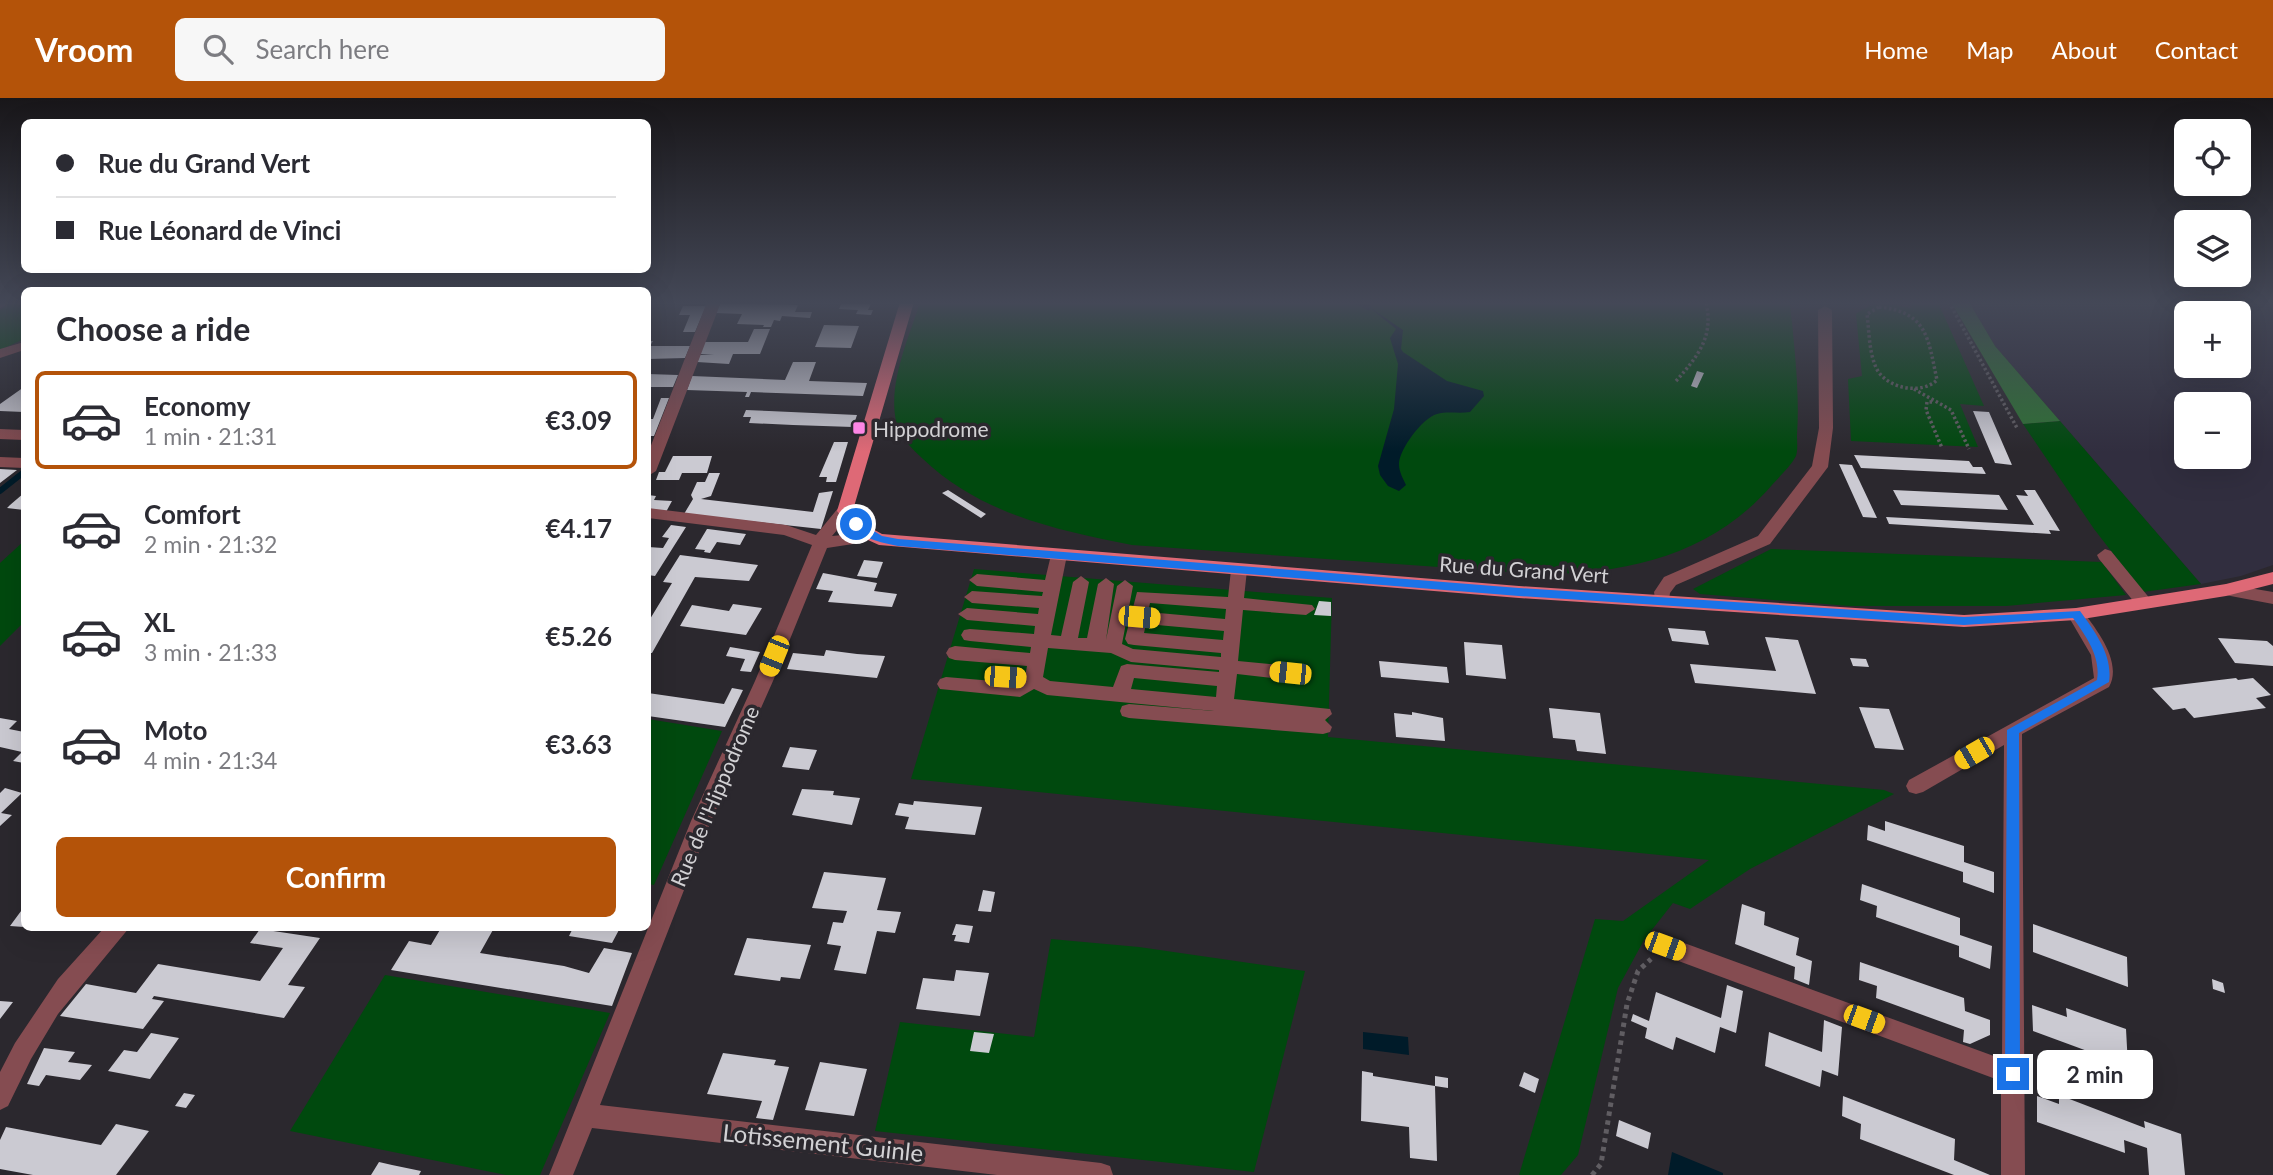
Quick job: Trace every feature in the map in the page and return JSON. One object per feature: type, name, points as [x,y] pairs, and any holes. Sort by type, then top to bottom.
[{"type":"main road","name":"Rue de l'Hippodrome","points":[[845,511],[892,352]]},
{"type":"main road","points":[[845,511],[863,531]]},
{"type":"main road","name":"Rue du Grand Vert","points":[[863,531],[898,542],[1239,570],[1662,603],[1964,621],[2076,614],[2226,590],[2273,578]]},
{"type":"street","points":[[651,463],[694,352]]},
{"type":"street","points":[[1662,603],[1662,592],[1670,581],[1764,540],[1819,467],[1826,428],[1825,352]]},
{"type":"street","points":[[0,434],[21,435]]},
{"type":"street","points":[[0,462],[21,463]]},
{"type":"street","name":"Rue de l'Hippodrome","points":[[561,1175],[701,821],[822,543],[831,524],[845,511]]},
{"type":"street","points":[[651,513],[786,530],[822,543],[848,540],[863,531]]},
{"type":"street","points":[[948,679],[1020,690],[1033,680],[1059,555]]},
{"type":"street","points":[[2105,555],[2145,604]]},
{"type":"street","points":[[1224,711],[1239,570]]},
{"type":"street","points":[[977,580],[1050,604]]},
{"type":"street","points":[[1068,642],[1082,582]]},
{"type":"street","points":[[1104,646],[1107,584]]},
{"type":"street","points":[[1104,646],[1125,586]]},
{"type":"street","points":[[2226,590],[2273,598]]},
{"type":"street","points":[[1290,673],[1229,664],[1134,639],[1143,596],[1306,609]]},
{"type":"street","points":[[969,606],[1050,604]]},
{"type":"street","points":[[1916,786],[2103,682],[2105,668],[2092,638],[2076,614]]},
{"type":"street","points":[[1139,617],[1234,626]]},
{"type":"street","points":[[970,635],[1104,646],[1129,663],[1229,664]]},
{"type":"street","points":[[955,653],[1037,660]]},
{"type":"street","points":[[1125,703],[1129,663]]},
{"type":"street","points":[[1033,680],[1047,688],[1125,703],[1323,721]]},
{"type":"street","points":[[2013,730],[2013,1175]]},
{"type":"street","points":[[0,1098],[43,1017],[69,980],[115,931]]},
{"type":"street","points":[[1665,946],[2013,1074]]},
{"type":"street","name":"Lotissement Guinle","points":[[585,1115],[1101,1175]]},
{"type":"path","points":[[1676,381],[1701,352]]},
{"type":"path","points":[[1873,352],[1879,374],[1890,382],[1913,389],[1951,410],[1969,449]]},
{"type":"path","points":[[1913,389],[1932,387],[1937,380],[1930,352]]},
{"type":"path","points":[[1976,352],[2017,428]]},
{"type":"path","points":[[1933,402],[1927,402],[1926,410],[1942,448]]},
{"type":"path","points":[[1592,1175],[1601,1164],[1627,1004],[1638,971],[1665,946]]},
{"type":"shaded area","points":[[2000,352],[2174,352],[2174,378],[2251,378],[2251,352],[2273,352],[2273,565],[2241,576],[2201,584]]},
{"type":"green space","points":[[904,352],[1794,352],[1797,454],[1785,471],[1748,509],[1722,529],[1665,556],[1602,570],[1536,574],[1132,545],[1075,533],[1021,517],[969,494],[946,478],[910,447],[900,432],[894,406]]},
{"type":"green space","points":[[1860,352],[1960,352],[1984,406],[1960,404],[1978,447],[1851,441],[1848,379],[1862,376]]},
{"type":"green space","points":[[1981,352],[2000,352],[2060,421],[2023,424]]},
{"type":"green space","points":[[2060,421],[2201,584],[2143,592],[2094,529],[2023,424]]},
{"type":"green space","points":[[21,544],[21,625],[0,646],[0,563]]},
{"type":"green space","points":[[1771,549],[2102,562],[2126,595],[2006,606],[1849,606],[1700,594],[1693,589]]},
{"type":"green space","points":[[974,569],[1332,598],[1328,737],[1884,790],[1894,794],[1750,869],[1690,909],[1673,903],[1644,940],[1618,988],[1578,1155],[1561,1175],[1519,1175],[1595,919],[1623,921],[1709,860],[911,779]]},
{"type":"green space","points":[[651,719],[722,731],[654,885],[651,884]]},
{"type":"green space","points":[[1051,939],[1139,947],[1305,971],[1254,1172],[875,1131],[900,1022],[1034,1037]]},
{"type":"green space","points":[[385,975],[610,1013],[540,1175],[506,1175],[290,1131]]},
{"type":"water","points":[[1394,352],[1403,352],[1447,381],[1483,391],[1484,396],[1470,412],[1437,414],[1418,428],[1400,458],[1400,470],[1406,485],[1399,491],[1388,486],[1380,475],[1378,466],[1394,409],[1398,364]]},
{"type":"water","points":[[1363,1032],[1408,1037],[1409,1055],[1363,1049]]},
{"type":"water","points":[[1672,1152],[1723,1173],[1723,1175],[1668,1175]]},
{"type":"building","points":[[651,352],[687,352],[685,358],[651,359]]},
{"type":"building","points":[[761,352],[733,354],[729,364],[697,362],[700,355],[714,355],[700,354]]},
{"type":"building","points":[[793,362],[816,362],[809,381],[867,383],[863,396],[751,392],[749,397],[745,397],[747,392],[687,390],[692,376],[785,380]]},
{"type":"building","points":[[1697,371],[1704,373],[1697,388],[1691,386]]},
{"type":"building","points":[[651,374],[678,375],[673,387],[651,387]]},
{"type":"building","points":[[21,389],[21,412],[0,411],[0,404]]},
{"type":"building","points":[[661,398],[669,398],[654,436],[651,436],[653,419]]},
{"type":"building","points":[[746,410],[857,415],[853,427],[793,425],[749,423],[751,417],[743,417]]},
{"type":"building","points":[[1973,411],[1989,412],[2012,465],[1995,463]]},
{"type":"building","points":[[834,442],[848,442],[836,482],[826,482],[827,477],[819,477]]},
{"type":"building","points":[[1854,455],[1969,461],[1973,467],[1982,467],[1986,474],[1861,468]]},
{"type":"building","points":[[673,456],[712,456],[707,473],[682,473],[679,480],[656,480],[659,472],[665,472]]},
{"type":"building","points":[[1839,464],[1852,465],[1877,518],[1863,517]]},
{"type":"building","points":[[0,469],[17,470],[0,483]]},
{"type":"building","points":[[709,473],[720,473],[711,496],[701,499],[813,512],[819,493],[833,491],[821,529],[684,514],[693,499],[691,495],[697,482],[705,482]]},
{"type":"building","points":[[948,490],[986,514],[981,518],[942,493]]},
{"type":"building","points":[[1893,490],[1999,495],[2008,510],[1901,505]]},
{"type":"building","points":[[2024,490],[2035,490],[2060,531],[2049,530],[2051,534],[1889,524],[1886,517],[2034,525],[2016,495],[2028,496]]},
{"type":"building","points":[[651,495],[656,496],[654,500],[672,501],[666,512],[651,510]]},
{"type":"building","points":[[21,496],[21,510],[7,508]]},
{"type":"building","points":[[671,525],[686,527],[655,576],[651,575],[651,547],[663,548],[669,538],[662,537]]},
{"type":"building","points":[[707,529],[746,534],[740,545],[717,542],[710,553],[695,549]]},
{"type":"building","points":[[680,555],[758,565],[749,581],[695,577],[651,653],[651,617],[672,583],[663,582]]},
{"type":"building","points":[[864,560],[883,562],[877,578],[857,576]]},
{"type":"building","points":[[823,573],[877,583],[874,591],[897,594],[892,607],[828,602],[833,591],[816,589]]},
{"type":"building","points":[[1319,601],[1331,602],[1331,616],[1314,615]]},
{"type":"building","points":[[733,604],[762,608],[746,635],[680,626],[692,605],[729,611]]},
{"type":"building","points":[[1668,628],[1705,631],[1709,645],[1672,641]]},
{"type":"building","points":[[1765,637],[1798,640],[1816,694],[1695,683],[1690,664],[1776,671]]},
{"type":"building","points":[[2218,638],[2267,641],[2273,646],[2273,666],[2235,663]]},
{"type":"building","points":[[1464,642],[1502,645],[1506,679],[1466,675]]},
{"type":"building","points":[[730,647],[760,652],[751,672],[740,671],[745,659],[726,656]]},
{"type":"building","points":[[826,650],[885,656],[877,678],[787,669],[793,653],[824,656]]},
{"type":"building","points":[[1850,658],[1866,659],[1869,667],[1853,666]]},
{"type":"building","points":[[1379,661],[1447,667],[1449,683],[1381,677]]},
{"type":"building","points":[[2253,678],[2271,695],[2256,698],[2266,708],[2194,718],[2185,708],[2173,710],[2152,688]]},
{"type":"building","points":[[732,688],[743,690],[725,727],[651,716],[651,693],[724,704]]},
{"type":"building","points":[[1859,707],[1889,709],[1904,750],[1875,748]]},
{"type":"building","points":[[1549,708],[1600,713],[1606,754],[1577,751],[1575,740],[1553,738]]},
{"type":"building","points":[[1412,712],[1443,718],[1445,741],[1396,737],[1394,713],[1412,715]]},
{"type":"building","points":[[0,718],[17,721],[9,729],[21,731],[21,752],[0,747]]},
{"type":"building","points":[[790,747],[817,750],[809,770],[782,767]]},
{"type":"building","points":[[21,753],[21,762],[13,761]]},
{"type":"building","points":[[5,788],[21,793],[1,813],[12,815],[0,826],[0,793]]},
{"type":"building","points":[[802,789],[834,791],[833,795],[860,798],[852,825],[792,815]]},
{"type":"building","points":[[914,801],[982,807],[975,835],[905,829],[909,817],[895,815],[899,803],[913,805]]},
{"type":"building","points":[[1885,821],[1964,846],[1964,862],[1994,872],[1994,893],[1963,882],[1963,872],[1867,840],[1868,825],[1885,831]]},
{"type":"building","points":[[824,872],[886,878],[877,910],[901,912],[895,933],[877,931],[866,974],[834,970],[841,946],[827,944],[833,922],[843,923],[847,911],[812,908]]},
{"type":"building","points":[[1862,884],[1960,918],[1960,935],[1992,946],[1990,969],[1959,957],[1959,946],[1876,917],[1877,906],[1860,900]]},
{"type":"building","points":[[983,890],[995,892],[991,912],[978,911]]},
{"type":"building","points":[[1742,904],[1765,912],[1764,925],[1799,938],[1796,955],[1812,961],[1809,985],[1794,979],[1795,967],[1735,944]]},
{"type":"building","points":[[21,911],[21,927],[10,926]]},
{"type":"building","points":[[956,924],[973,926],[969,943],[954,941],[956,935],[952,935]]},
{"type":"building","points":[[2033,924],[2127,957],[2128,987],[2033,952]]},
{"type":"building","points":[[259,931],[320,938],[288,985],[305,987],[284,1018],[154,996],[152,999],[164,1001],[143,1029],[60,1016],[86,984],[136,993],[158,964],[260,981],[283,948],[250,943]]},
{"type":"building","points":[[439,931],[492,931],[480,953],[564,966],[589,973],[604,948],[632,953],[612,1006],[391,970],[409,941],[431,945]]},
{"type":"building","points":[[572,931],[618,931],[612,943],[569,936]]},
{"type":"building","points":[[747,938],[811,945],[800,979],[781,977],[780,981],[734,975]]},
{"type":"building","points":[[1860,962],[1964,998],[1965,1011],[1990,1020],[1990,1035],[1970,1044],[1963,1042],[1964,1030],[1876,998],[1877,986],[1859,980]]},
{"type":"building","points":[[956,970],[989,973],[980,1016],[916,1009],[923,978],[954,981]]},
{"type":"building","points":[[2212,979],[2223,983],[2225,993],[2213,989]]},
{"type":"building","points":[[1727,985],[1743,991],[1736,1033],[1720,1027],[1715,1053],[1676,1037],[1673,1050],[1645,1038],[1647,1028],[1631,1021],[1633,1014],[1649,1021],[1656,992],[1721,1018]]},
{"type":"building","points":[[0,1001],[13,1002],[0,1019]]},
{"type":"building","points":[[2032,1005],[2067,1017],[2066,1008],[2126,1029],[2128,1066],[2033,1031]]},
{"type":"building","points":[[1824,1020],[1842,1027],[1838,1076],[1822,1070],[1820,1087],[1765,1066],[1769,1032],[1822,1052]]},
{"type":"building","points":[[974,1032],[994,1034],[989,1053],[970,1051]]},
{"type":"building","points":[[151,1033],[179,1038],[150,1079],[108,1071],[124,1050],[137,1052]]},
{"type":"building","points":[[44,1048],[75,1052],[68,1062],[92,1065],[80,1080],[46,1075],[39,1086],[27,1084]]},
{"type":"building","points":[[723,1053],[776,1060],[774,1065],[789,1067],[773,1120],[756,1118],[762,1101],[707,1094]]},
{"type":"building","points":[[820,1062],[867,1069],[854,1116],[805,1110]]},
{"type":"building","points":[[1362,1071],[1373,1073],[1373,1076],[1435,1086],[1437,1161],[1410,1158],[1409,1127],[1361,1121]]},
{"type":"building","points":[[1524,1072],[1539,1079],[1535,1093],[1519,1086]]},
{"type":"building","points":[[1435,1076],[1448,1078],[1448,1088],[1435,1086]]},
{"type":"building","points":[[184,1093],[195,1095],[186,1108],[175,1106]]},
{"type":"building","points":[[2059,1095],[2145,1128],[2144,1121],[2181,1134],[2185,1175],[2149,1175],[2147,1148],[2124,1140],[2125,1153],[2037,1122],[2037,1096],[2059,1104]]},
{"type":"building","points":[[1843,1096],[1955,1139],[1954,1160],[1990,1175],[1954,1175],[1860,1139],[1861,1124],[1842,1116]]},
{"type":"building","points":[[1619,1120],[1651,1133],[1648,1149],[1616,1136]]},
{"type":"building","points":[[116,1124],[149,1131],[116,1175],[33,1175],[0,1169],[0,1140],[6,1127],[101,1145]]},
{"type":"building","points":[[379,1162],[421,1171],[419,1175],[371,1175]]},
{"type":"waterway","points":[[0,491],[21,474]]},
{"type":"place","name":"Hippodrome","points":[[859,428]]},
{"type":"route","points":[[856,524],[879,539],[898,542],[1519,592],[1964,621],[2076,614],[2092,638],[2105,668],[2103,682],[2013,730],[2013,1074]]}]
